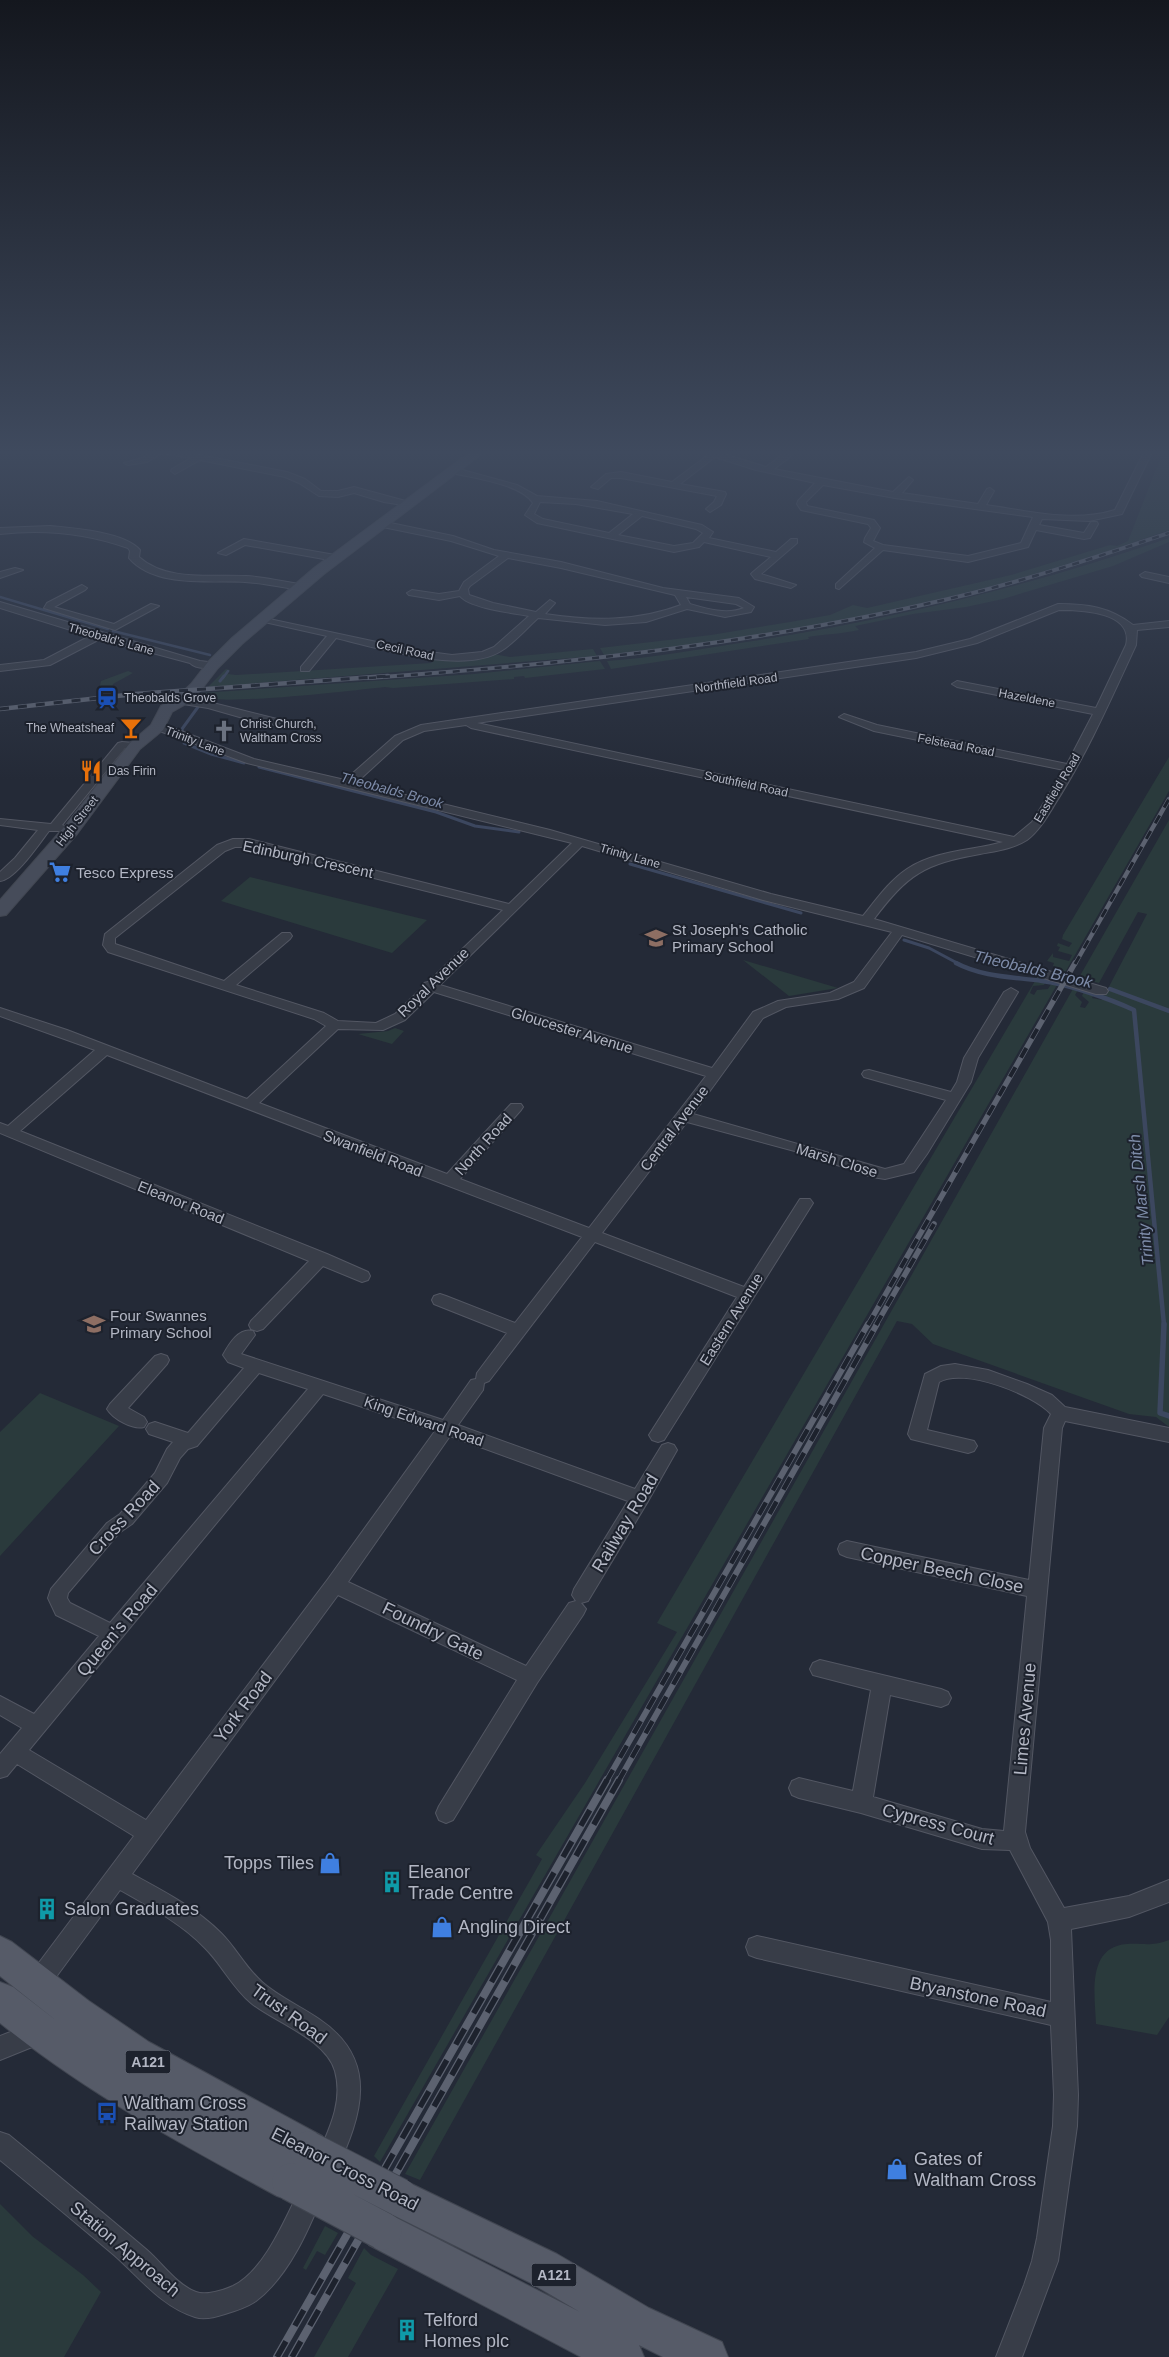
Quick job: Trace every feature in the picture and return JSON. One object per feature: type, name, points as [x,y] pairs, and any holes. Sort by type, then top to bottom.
[{"type":"main road","name":"High Street","points":[[0,912],[71,830],[135,746],[158,727],[166,709],[181,701],[205,677],[213,665],[262,619],[332,560]]},
{"type":"main road","name":"Eleanor Cross Road","points":[[0,1954],[36,1984],[136,2055],[307,2169]]},
{"type":"main road","name":"Eleanor Cross Road","points":[[0,2000],[40,2032],[128,2093],[307,2169],[391,2214],[624,2357]]},
{"type":"main road","name":"Eleanor Cross Road","points":[[391,2214],[543,2268],[635,2322],[707,2357]]},
{"type":"street","points":[[136,560],[140,563],[182,577],[245,579],[298,587]]},
{"type":"street","points":[[463,593],[466,584],[498,560]]},
{"type":"street","points":[[412,593],[439,597],[463,593],[472,600],[578,622],[613,623],[659,617],[687,606],[734,615],[748,610],[749,606],[739,601],[679,594],[536,560]]},
{"type":"street","points":[[771,560],[756,574],[758,577],[791,585]]},
{"type":"street","points":[[839,586],[866,560]]},
{"type":"street","points":[[0,575],[18,570]]},
{"type":"street","points":[[1145,575],[1169,580]]},
{"type":"street","points":[[82,588],[50,605],[49,608],[72,620],[115,626],[154,606]]},
{"type":"street","points":[[679,594],[687,606]]},
{"type":"street","name":"Cecil Road","points":[[262,619],[439,658],[463,658],[484,655],[498,650],[550,603]]},
{"type":"street","name":"Theobald's Lane","points":[[0,605],[72,620],[99,636],[194,661],[202,665],[213,665]]},
{"type":"street","name":"Northfield Road","points":[[348,784],[399,738],[421,728],[460,722],[535,725],[744,682],[916,654],[973,641],[1058,607],[1085,607],[1101,611],[1115,616],[1132,628]]},
{"type":"street","points":[[1132,628],[1169,624]]},
{"type":"street","name":"Eastfield Road","points":[[866,921],[896,883],[909,871],[936,859],[1016,841],[1033,827],[1070,768],[1098,712],[1131,645],[1132,628]]},
{"type":"street","points":[[305,669],[334,635]]},
{"type":"street","points":[[0,668],[46,663],[99,636]]},
{"type":"street","name":"Hazeldene","points":[[957,684],[1098,712]]},
{"type":"street","points":[[181,701],[226,706],[276,724],[289,725]]},
{"type":"street","name":"Felstead Road","points":[[844,717],[874,728],[1070,768]]},
{"type":"street","name":"Southfield Road","points":[[460,722],[535,725],[964,831],[1016,841]]},
{"type":"street","name":"Trinity Lane","points":[[158,727],[176,732],[223,753],[452,808],[580,842],[767,897],[866,921],[1101,991]]},
{"type":"street","points":[[1,878],[50,827],[118,749],[122,746],[135,746]]},
{"type":"street","points":[[0,822],[71,830]]},
{"type":"street","points":[[964,831],[964,853]]},
{"type":"street","name":"Royal Avenue","points":[[335,1025],[365,1028],[378,1026],[400,1017],[429,986],[580,842]]},
{"type":"street","name":"Edinburgh Crescent","points":[[335,1025],[319,1016],[113,949],[108,941],[119,928],[222,848],[230,844],[249,843],[512,908]]},
{"type":"street","points":[[19,860],[42,864]]},
{"type":"street","name":"Central Avenue","points":[[448,1428],[480,1381],[684,1116],[758,1015],[782,1004],[833,996],[860,985],[899,931]]},
{"type":"street","points":[[226,986],[286,936]]},
{"type":"street","name":"Gloucester Avenue","points":[[429,986],[715,1074]]},
{"type":"street","name":"Marsh Close","points":[[684,1116],[798,1148],[864,1170],[885,1174],[908,1168],[916,1161],[964,1082],[971,1058],[1011,992]]},
{"type":"street","name":"Swanfield Road","points":[[0,1012],[746,1294]]},
{"type":"street","points":[[249,1105],[335,1025]]},
{"type":"street","points":[[5,1130],[104,1050]]},
{"type":"street","points":[[868,1074],[954,1098]]},
{"type":"street","name":"North Road","points":[[449,1182],[516,1107]]},
{"type":"street","name":"Eleanor Road","points":[[5,1130],[362,1276]]},
{"type":"street","name":"Eastern Avenue","points":[[663,1442],[746,1294],[804,1203]]},
{"type":"street","name":"King Edward Road","points":[[320,1258],[252,1330],[231,1355],[234,1358],[448,1428],[641,1498]]},
{"type":"street","points":[[440,1300],[518,1331]]},
{"type":"street","points":[[138,1422],[116,1409],[161,1360]]},
{"type":"street","name":"Cross Road","points":[[114,1634],[63,1608],[57,1598],[60,1588],[113,1528],[126,1519],[161,1478],[170,1459],[182,1444],[191,1441],[256,1365]]},
{"type":"street","points":[[968,1446],[917,1434],[931,1378],[939,1372],[945,1370],[962,1371],[1008,1383],[1047,1400],[1060,1413],[1169,1435]]},
{"type":"street","name":"Queen's Road","points":[[0,1769],[320,1386]]},
{"type":"street","name":"Limes Avenue","points":[[1060,1413],[1053,1428],[1014,1824],[1016,1840],[1059,1920],[1062,1940],[1062,2016]]},
{"type":"street","name":"York Road","points":[[36,1984],[335,1585],[448,1428]]},
{"type":"street","points":[[155,1429],[191,1441]]},
{"type":"street","name":"Railway Road","points":[[530,1678],[641,1498],[663,1442]]},
{"type":"street","name":"Copper Beech Close","points":[[847,1549],[1038,1590]]},
{"type":"street","name":"Foundry Gate","points":[[335,1585],[530,1678]]},
{"type":"street","points":[[820,1668],[941,1698]]},
{"type":"street","points":[[446,1813],[530,1678]]},
{"type":"street","name":"Cypress Court","points":[[861,1803],[882,1684]]},
{"type":"street","points":[[0,1705],[36,1724]]},
{"type":"street","points":[[14,1751],[148,1833]]},
{"type":"street","name":"Cypress Court","points":[[799,1788],[861,1803],[982,1839],[994,1841],[1016,1840]]},
{"type":"street","name":"Trust Road","points":[[116,1876],[201,1930],[219,1947],[242,1980],[260,1996],[312,2028],[339,2052],[348,2077],[350,2090],[349,2105],[342,2130],[307,2169]]},
{"type":"street","points":[[1059,1920],[1122,1908],[1149,1900],[1169,1891]]},
{"type":"street","name":"Bryanstone Road","points":[[757,1947],[1062,2016],[1066,2095],[1065,2126],[1049,2238],[1045,2261],[1037,2285],[1009,2357]]},
{"type":"street","points":[[0,2048],[40,2032]]},
{"type":"street","name":"Station Approach","points":[[0,2144],[174,2293],[198,2305],[222,2302],[245,2294],[264,2277],[279,2254],[307,2169]]},
{"type":"shaded area","points":[[1061,560],[1080,560],[979,589],[873,614],[820,624],[658,649],[604,655],[600,648],[711,635],[830,615],[853,605],[867,608],[1011,575]]},
{"type":"shaded area","points":[[1101,560],[1127,560],[1113,566],[1003,599],[855,626],[859,630],[611,669],[607,661],[659,656],[853,623],[960,600]]},
{"type":"shaded area","points":[[593,649],[597,656],[208,687],[226,669],[230,670],[228,674],[236,675],[431,663],[434,660],[467,660],[493,654],[510,657]]},
{"type":"shaded area","points":[[600,661],[605,669],[525,678],[524,676],[514,677],[514,679],[385,687],[257,699],[210,699],[198,696],[201,693],[474,674]]},
{"type":"shaded area","points":[[128,671],[133,673],[113,684],[112,692],[98,694],[101,681]]},
{"type":"shaded area","points":[[1169,757],[1169,791],[1063,976],[1054,970],[1056,967],[1053,966],[1054,963],[1047,961],[1053,953],[1053,957],[1069,961],[1072,955],[1058,951],[1060,947],[1057,946],[1058,943],[1069,947],[1072,943],[1062,939],[1063,935]]},
{"type":"shaded area","points":[[1169,820],[1169,1427],[1156,1417],[1129,1414],[933,1344],[912,1324],[897,1321],[420,2180],[405,2174],[1074,987],[1079,988],[1075,995],[1082,1002],[1080,1007],[1085,1008],[1089,1002],[1082,996],[1085,989],[1095,992],[1092,998],[1102,1000],[1147,914],[1138,912],[1099,983],[1086,980],[1083,983],[1077,981]]},
{"type":"shaded area","points":[[250,877],[427,920],[392,953],[221,901]]},
{"type":"shaded area","points":[[743,960],[838,988],[789,996]]},
{"type":"shaded area","points":[[1038,976],[1047,979],[1044,985],[1033,986],[1030,993],[1034,995],[1037,990],[1048,989],[1053,981],[1058,983],[380,2162],[374,2156],[542,1859],[536,1855],[585,1783],[677,1632],[657,1623]]},
{"type":"shaded area","points":[[395,1028],[404,1031],[392,1044],[358,1034],[388,1031]]},
{"type":"shaded area","points":[[40,1393],[119,1426],[0,1556],[0,1432]]},
{"type":"shaded area","points":[[1169,1940],[1169,2017],[1157,2035],[1096,2024],[1096,1975],[1099,1963],[1105,1954],[1114,1947],[1127,1944],[1152,1944]]},
{"type":"shaded area","points":[[0,2204],[32,2236],[83,2275],[101,2292],[64,2357],[0,2357]]},
{"type":"shaded area","points":[[325,2226],[338,2233],[325,2255],[317,2251],[306,2270],[303,2268]]},
{"type":"shaded area","points":[[364,2248],[371,2255],[398,2269],[348,2357],[314,2357],[356,2283],[348,2278]]},
{"type":"waterway","name":"Theobalds Brook","points":[[0,597],[108,629]]},
{"type":"waterway","name":"Theobalds Brook","points":[[113,631],[210,655]]},
{"type":"waterway","name":"Theobalds Brook","points":[[223,678],[228,671]]},
{"type":"waterway","name":"Theobalds Brook","points":[[220,681],[224,676]]},
{"type":"waterway","name":"Theobalds Brook","points":[[198,707],[182,729],[184,743],[211,754],[244,763]]},
{"type":"waterway","name":"Theobalds Brook","points":[[259,767],[436,812],[475,826],[519,832]]},
{"type":"waterway","name":"Theobalds Brook","points":[[630,864],[801,913]]},
{"type":"waterway","name":"Theobalds Brook","points":[[904,940],[929,948],[959,964]]},
{"type":"waterway","name":"Trinity Marsh Ditch","points":[[956,963],[987,974],[1064,985],[1134,1010],[1164,1325]]},
{"type":"waterway","name":"Theobalds Brook","points":[[1110,989],[1169,1011]]},
{"type":"waterway","name":"Trinity Marsh Ditch","points":[[1164,1325],[1160,1413],[1169,1416]]},
{"type":"railway","points":[[369,678],[520,666],[671,649],[746,638],[895,611],[969,594],[1085,560]]},
{"type":"railway","points":[[0,709],[135,694],[388,676]]},
{"type":"railway","points":[[1075,964],[1169,799]]},
{"type":"railway","points":[[868,1325],[1075,963]]},
{"type":"railway","points":[[876,1325],[934,1224]]},
{"type":"railway","points":[[606,1782],[868,1324]]},
{"type":"railway","points":[[618,1782],[877,1324]]},
{"type":"railway","points":[[277,2357],[607,1780]]},
{"type":"railway","points":[[292,2357],[619,1780]]},
{"type":"place","name":"Theobalds Grove","points":[[107,698]]},
{"type":"place","name":"The Wheatsheaf","points":[[131,728]]},
{"type":"place","name":"Christ Church, Waltham Cross","points":[[224,731]]},
{"type":"place","name":"Das Firin","points":[[91,771]]},
{"type":"place","name":"Tesco Express","points":[[60,872]]},
{"type":"place","name":"St Joseph's Catholic Primary School","points":[[656,938]]},
{"type":"place","name":"Four Swannes Primary School","points":[[94,1324]]},
{"type":"place","name":"Topps Tiles","points":[[330,1863]]},
{"type":"place","name":"Eleanor Trade Centre","points":[[392,1882]]},
{"type":"place","name":"Salon Graduates","points":[[47,1909]]},
{"type":"place","name":"Angling Direct","points":[[442,1927]]},
{"type":"place","name":"Waltham Cross Railway Station","points":[[107,2113]]},
{"type":"place","name":"Gates of Waltham Cross","points":[[897,2169]]},
{"type":"place","name":"Telford Homes plc","points":[[407,2330]]}]
